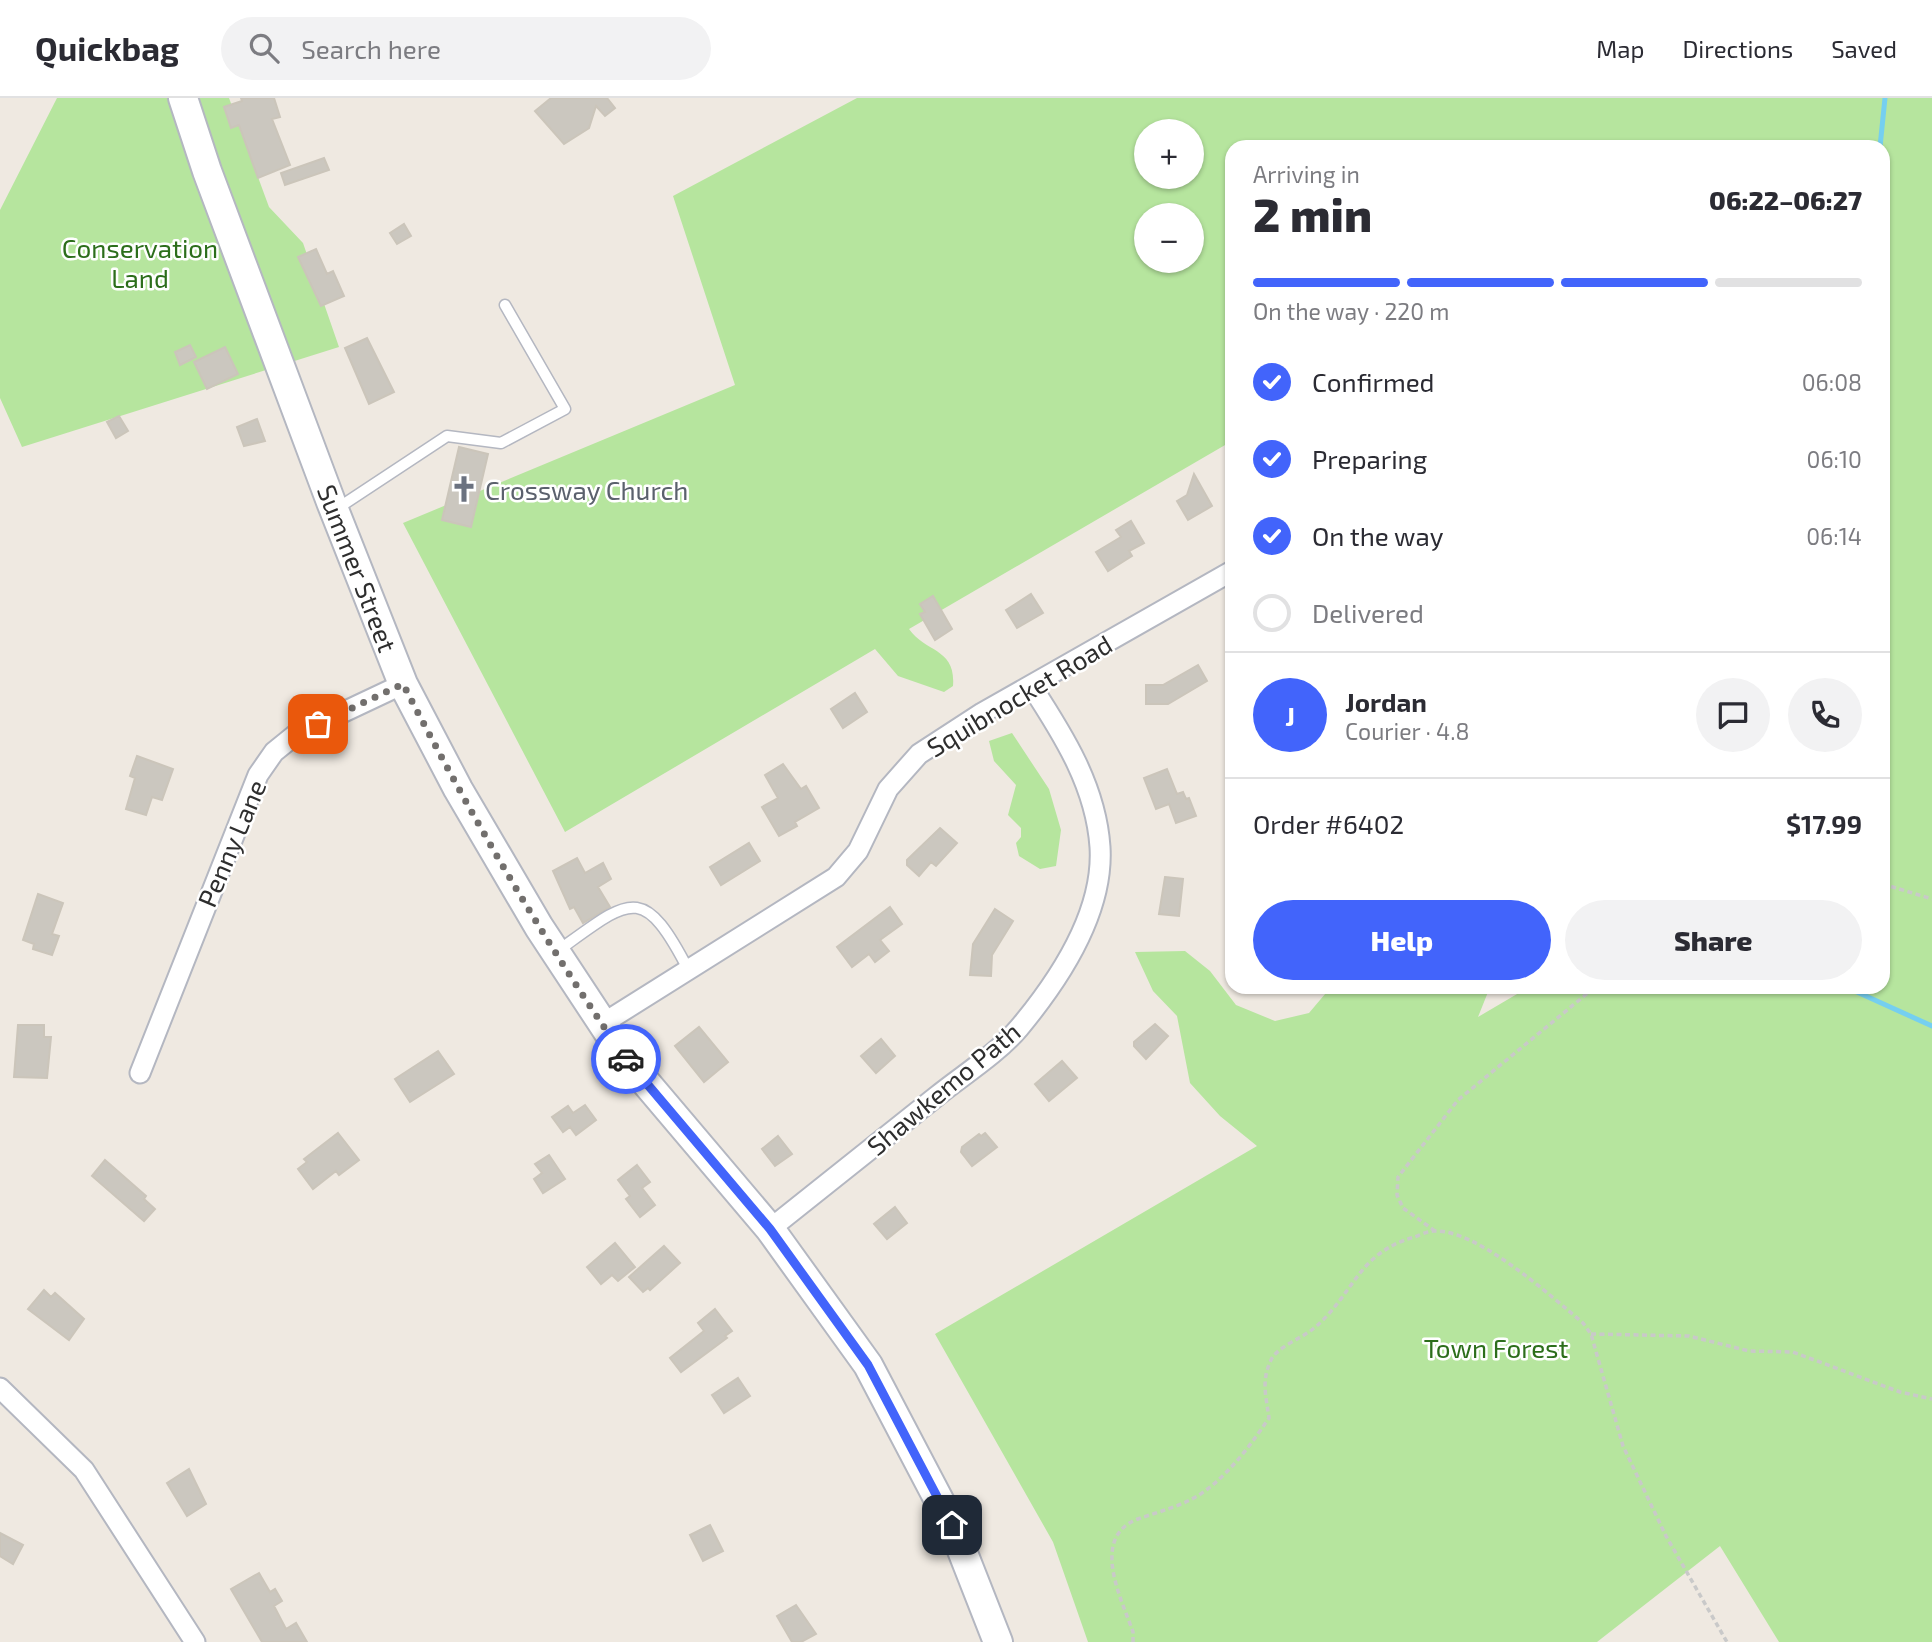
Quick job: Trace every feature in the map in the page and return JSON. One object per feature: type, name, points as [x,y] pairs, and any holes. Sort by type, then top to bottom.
[{"type":"main road","name":"Summer Street","points":[[183,98],[207,171],[334,510],[403,684],[458,789],[555,953],[602,1024],[685,1132],[770,1229],[868,1365],[952,1525],[998,1642]]},
{"type":"street","name":"Squibnocket Road","points":[[602,1024],[836,877],[858,851],[888,789],[919,754],[982,713],[1225,575]]},
{"type":"street","name":"Penny Lane","points":[[140,1073],[258,775],[274,752],[295,735],[403,684]]},
{"type":"street","name":"Shawkemo Path","points":[[770,1229],[1017,1030],[1052,984],[1085,924],[1097,884],[1100,848],[1094,807],[1063,734],[1032,687]]},
{"type":"street","points":[[0,1388],[84,1470],[195,1642]]},
{"type":"lane","points":[[334,510],[447,436],[501,443],[565,408],[505,305]]},
{"type":"lane","points":[[555,953],[616,911],[633,906],[655,915],[690,971]]},
{"type":"path","points":[[1890,886],[1932,899]]},
{"type":"path","points":[[1587,994],[1458,1100],[1398,1177],[1396,1195],[1403,1208],[1435,1231],[1466,1240],[1519,1269],[1583,1323],[1591,1334],[1623,1446],[1666,1536],[1727,1642]]},
{"type":"path","points":[[1133,1642],[1133,1632],[1114,1575],[1111,1553],[1118,1532],[1134,1521],[1168,1509],[1206,1490],[1251,1444],[1269,1418],[1263,1381],[1272,1357],[1313,1329],[1334,1308],[1367,1261],[1392,1244],[1435,1231]]},
{"type":"path","points":[[1591,1334],[1689,1336],[1749,1350],[1793,1352],[1900,1392],[1932,1399]]},
{"type":"green space","name":"Conservation Land","points":[[57,98],[229,98],[269,207],[303,243],[339,347],[22,447],[0,398],[0,210]]},
{"type":"green space","name":"Town Forest","points":[[857,98],[1932,98],[1932,1642],[1779,1642],[1720,1546],[1597,1642],[1088,1642],[1053,1542],[935,1334],[1257,1146],[1220,1116],[1190,1083],[1177,1016],[1153,991],[1135,952],[1185,951],[1210,971],[1236,1005],[1275,1021],[1309,1013],[1325,994],[1487,994],[1478,1017],[1517,994],[1890,994],[1890,140],[1225,140],[1225,445],[909,629],[950,664],[953,686],[944,692],[898,676],[875,649],[565,832],[403,523],[735,385],[673,196]]},
{"type":"green space","points":[[1012,733],[1049,789],[1061,830],[1056,866],[1040,869],[1019,856],[1016,843],[1021,837],[1021,828],[1008,815],[1016,785],[994,761],[989,741]]},
{"type":"building","points":[[241,98],[274,98],[280,117],[272,119],[290,165],[258,178],[239,125],[231,128],[224,107],[242,101]]},
{"type":"building","points":[[551,98],[607,98],[615,108],[605,116],[596,106],[589,128],[564,144],[535,111]]},
{"type":"building","points":[[324,158],[329,170],[285,185],[281,173]]},
{"type":"building","points":[[404,224],[411,236],[397,244],[390,233]]},
{"type":"building","points":[[316,249],[327,274],[333,271],[344,296],[321,306],[298,257]]},
{"type":"building","points":[[367,338],[394,392],[369,404],[345,348]]},
{"type":"building","points":[[190,345],[196,357],[180,365],[175,352]]},
{"type":"building","points":[[225,347],[238,374],[207,389],[194,362]]},
{"type":"building","points":[[119,416],[128,431],[116,438],[107,422]]},
{"type":"building","points":[[257,419],[265,441],[244,446],[237,427]]},
{"type":"building","name":"Crossway Church","points":[[459,447],[488,454],[471,527],[442,520]]},
{"type":"building","points":[[1194,474],[1212,506],[1188,520],[1177,501],[1187,495]]},
{"type":"building","points":[[1131,521],[1144,543],[1129,551],[1132,556],[1108,571],[1096,552],[1121,537],[1116,530]]},
{"type":"building","points":[[1031,594],[1043,613],[1017,628],[1006,610]]},
{"type":"building","points":[[933,596],[952,629],[935,640],[920,614],[925,612],[920,604]]},
{"type":"building","points":[[1198,665],[1207,681],[1168,704],[1146,704],[1146,685],[1163,685]]},
{"type":"building","points":[[855,693],[867,712],[843,728],[831,709]]},
{"type":"building","points":[[137,756],[173,769],[162,800],[152,797],[146,815],[126,809],[135,778],[130,776]]},
{"type":"building","points":[[783,764],[801,789],[806,786],[819,808],[795,822],[797,826],[779,836],[762,807],[778,798],[765,775]]},
{"type":"building","points":[[1167,769],[1177,794],[1183,792],[1186,799],[1189,798],[1196,816],[1176,823],[1169,804],[1156,809],[1144,778]]},
{"type":"building","points":[[940,828],[957,843],[936,866],[931,862],[919,876],[907,865],[907,860]]},
{"type":"building","points":[[749,843],[760,861],[721,885],[710,867]]},
{"type":"building","points":[[577,858],[585,873],[603,863],[611,879],[598,887],[610,907],[583,923],[574,907],[570,909],[553,871]]},
{"type":"building","points":[[1165,877],[1183,879],[1179,916],[1159,914]]},
{"type":"building","points":[[38,894],[63,903],[52,934],[59,936],[52,955],[33,949],[34,944],[23,940]]},
{"type":"building","points":[[890,907],[902,924],[880,940],[889,951],[875,962],[869,954],[852,967],[837,947]]},
{"type":"building","points":[[995,909],[1013,921],[992,955],[991,976],[970,975],[973,944]]},
{"type":"building","points":[[1155,1024],[1168,1036],[1146,1059],[1134,1046],[1134,1042]]},
{"type":"building","points":[[18,1025],[44,1025],[44,1037],[51,1037],[47,1078],[14,1077]]},
{"type":"building","points":[[699,1027],[728,1062],[704,1082],[675,1046]]},
{"type":"building","points":[[881,1039],[895,1056],[876,1073],[861,1056]]},
{"type":"building","points":[[438,1051],[454,1074],[410,1102],[395,1079]]},
{"type":"building","points":[[1062,1061],[1077,1078],[1049,1101],[1035,1084]]},
{"type":"building","points":[[585,1105],[596,1120],[576,1135],[570,1127],[563,1132],[552,1117],[568,1106],[573,1113]]},
{"type":"building","points":[[338,1133],[359,1160],[339,1175],[336,1171],[313,1189],[298,1169],[307,1162],[304,1159]]},
{"type":"building","points":[[985,1133],[997,1147],[972,1166],[961,1152],[962,1147],[979,1134],[981,1136]]},
{"type":"building","points":[[778,1136],[792,1154],[775,1166],[762,1149]]},
{"type":"building","points":[[549,1155],[565,1179],[543,1193],[534,1179],[542,1173],[535,1164]]},
{"type":"building","points":[[105,1160],[146,1196],[144,1199],[155,1209],[144,1221],[92,1176]]},
{"type":"building","points":[[637,1165],[650,1182],[642,1188],[655,1205],[640,1217],[626,1199],[630,1196],[618,1180]]},
{"type":"building","points":[[895,1207],[907,1223],[887,1239],[874,1224]]},
{"type":"building","points":[[615,1243],[635,1267],[618,1281],[612,1275],[601,1284],[587,1267]]},
{"type":"building","points":[[664,1246],[680,1263],[650,1290],[648,1288],[643,1292],[629,1277]]},
{"type":"building","points":[[44,1290],[51,1297],[55,1293],[84,1319],[69,1340],[28,1309]]},
{"type":"building","points":[[715,1309],[732,1331],[725,1336],[727,1338],[681,1372],[670,1358],[704,1331],[698,1323]]},
{"type":"building","points":[[738,1378],[750,1396],[724,1413],[712,1395]]},
{"type":"building","points":[[189,1469],[206,1504],[187,1516],[167,1483]]},
{"type":"building","points":[[710,1525],[723,1551],[703,1561],[690,1535]]},
{"type":"building","points":[[0,1533],[23,1545],[13,1564],[0,1556]]},
{"type":"building","points":[[259,1573],[270,1592],[275,1589],[282,1601],[274,1606],[286,1629],[296,1623],[307,1642],[262,1642],[231,1589]]},
{"type":"building","points":[[796,1605],[816,1634],[801,1642],[792,1642],[777,1616]]},
{"type":"waterway","points":[[1881,140],[1885,98]]},
{"type":"waterway","points":[[1861,994],[1932,1026]]},
{"type":"way so far","points":[[318,724],[403,684],[458,789],[539,927],[626,1059]]},
{"type":"place","name":"Crossway Church","points":[[464,489]]},
{"type":"route","points":[[626,1059],[685,1132],[770,1229],[868,1365],[952,1525]]}]
